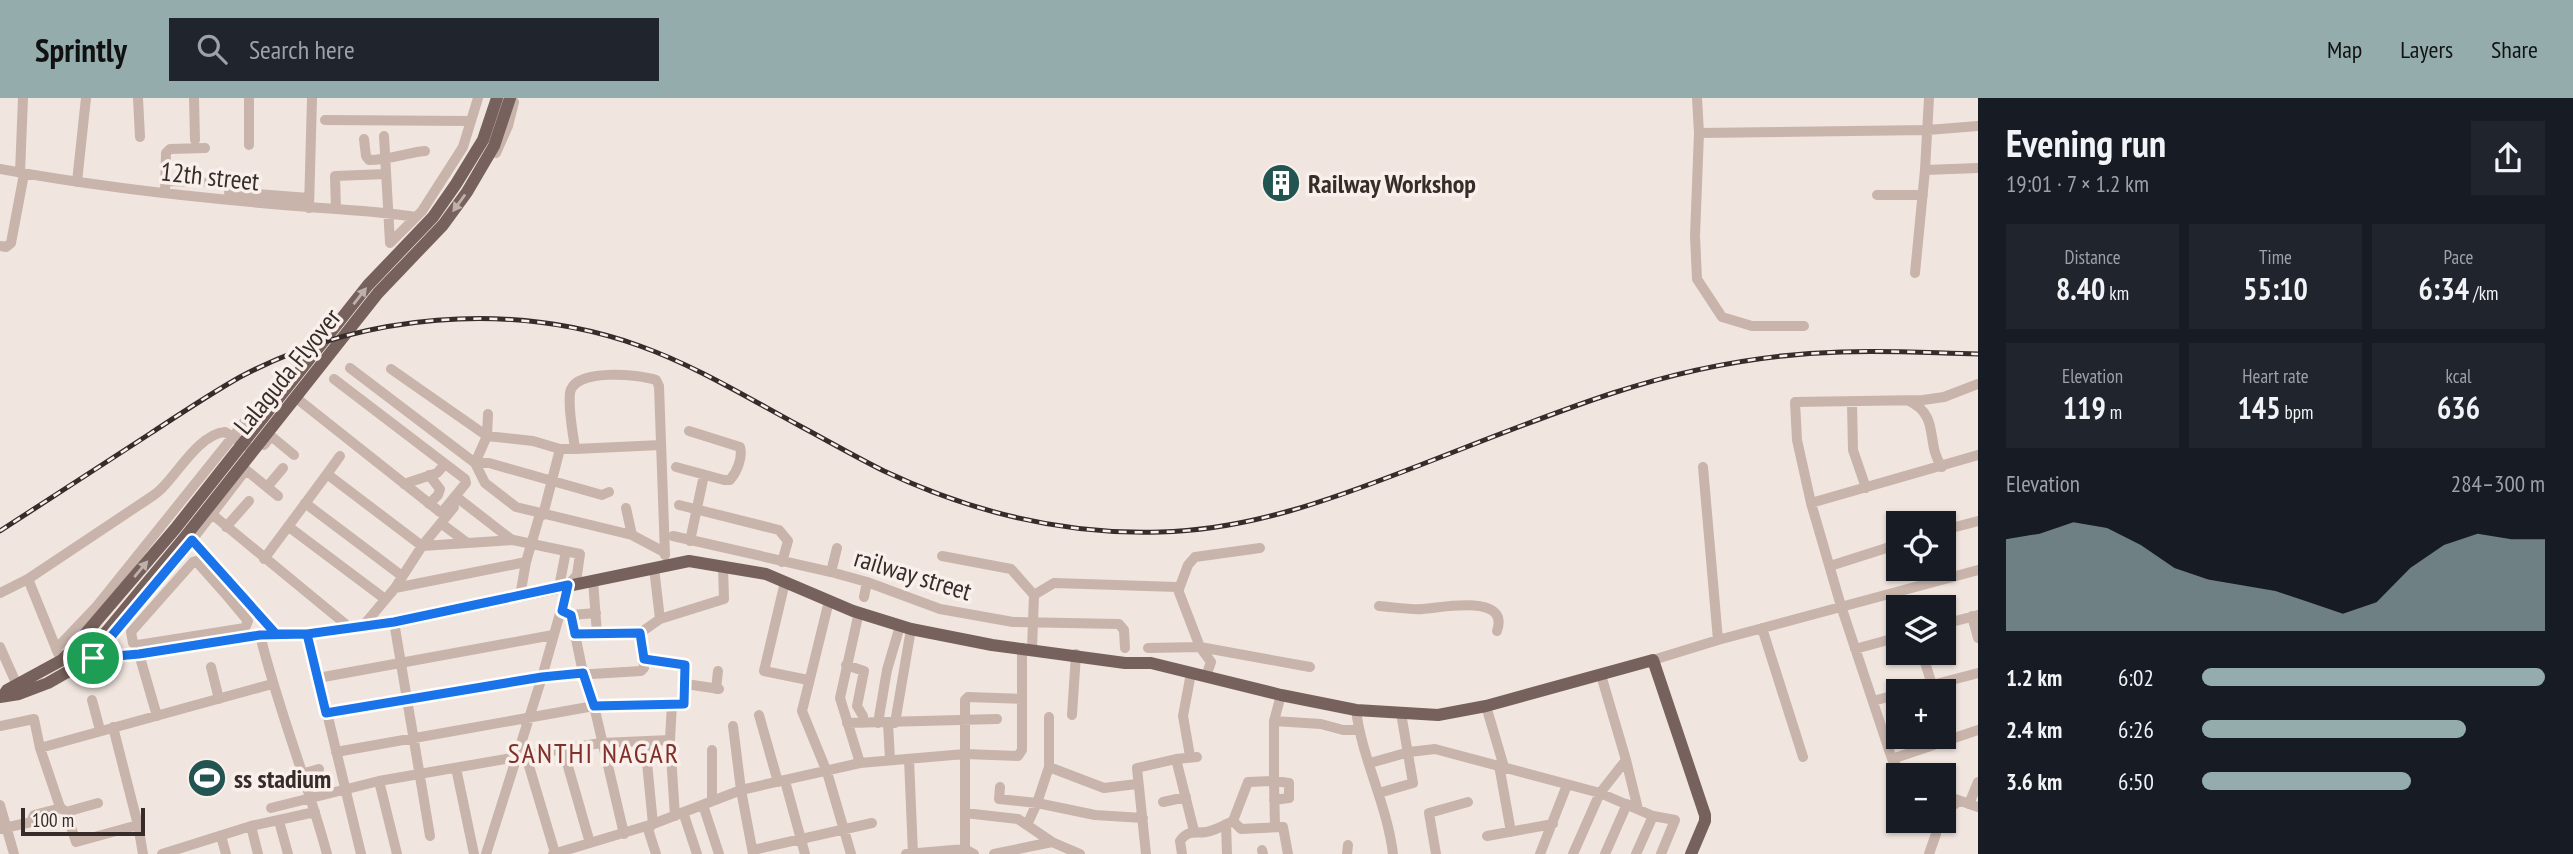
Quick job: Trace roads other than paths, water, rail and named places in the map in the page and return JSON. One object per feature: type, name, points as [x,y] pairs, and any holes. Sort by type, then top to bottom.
[{"type":"main road","name":"Lalaguda Flyover","points":[[87,652],[175,529],[368,285],[433,217],[482,140],[497,98]]},
{"type":"main road","name":"Lalaguda Flyover","points":[[64,658],[87,652],[185,537],[378,293],[443,225],[467,192],[494,146],[513,98]]},
{"type":"main road","points":[[1,697],[19,694],[44,678],[64,658],[87,652],[139,654],[260,635],[307,634],[394,622],[654,568],[667,559],[689,561],[766,574],[829,601],[905,628],[1125,663],[1152,663],[1281,695],[1356,710],[1437,715],[1486,706],[1653,660],[1705,815],[1704,825],[1691,854]]},
{"type":"main road","points":[[1,697],[17,685],[44,678]]},
{"type":"street","points":[[0,246],[6,247],[11,243],[22,174],[23,98]]},
{"type":"street","points":[[77,182],[86,98]]},
{"type":"street","points":[[138,98],[140,137]]},
{"type":"street","points":[[194,98],[195,140]]},
{"type":"street","points":[[249,98],[249,145]]},
{"type":"street","points":[[312,98],[309,203],[336,209],[389,212],[416,217]]},
{"type":"street","points":[[384,136],[390,243],[416,217],[463,147],[478,98]]},
{"type":"street","points":[[455,160],[476,167],[486,168],[490,164],[503,141],[513,98]]},
{"type":"street","points":[[1697,98],[1697,279],[1722,317],[1752,326],[1804,326]]},
{"type":"street","points":[[1915,273],[1929,98]]},
{"type":"street","points":[[325,120],[470,121]]},
{"type":"street","points":[[1699,133],[1928,130],[1978,126]]},
{"type":"street","points":[[364,139],[366,159],[399,158],[404,153],[425,151]]},
{"type":"street","points":[[165,193],[166,153],[170,149],[205,148]]},
{"type":"street","points":[[1925,170],[1978,168]]},
{"type":"street","name":"12th street","points":[[0,169],[165,193],[235,194],[309,203]]},
{"type":"street","points":[[336,209],[335,176],[386,174]]},
{"type":"street","points":[[165,181],[203,182]]},
{"type":"street","points":[[1877,195],[1923,195]]},
{"type":"street","points":[[350,368],[478,468],[485,484],[516,507],[632,535],[667,559]]},
{"type":"street","points":[[391,369],[487,436],[533,440],[560,449],[661,444]]},
{"type":"street","points":[[87,652],[213,515],[257,453],[322,372]]},
{"type":"street","points":[[575,449],[570,391],[577,380],[612,375],[656,380],[659,386],[667,559]]},
{"type":"street","points":[[300,401],[429,504],[440,512],[443,511],[466,483],[465,480],[334,379]]},
{"type":"street","points":[[1894,763],[1841,606],[1811,503],[1797,440],[1795,402],[1923,400],[1944,397],[1978,384]]},
{"type":"street","points":[[1905,400],[1918,406],[1926,417],[1933,431],[1932,446],[1942,467]]},
{"type":"street","points":[[1852,403],[1853,450],[1866,488]]},
{"type":"street","points":[[363,625],[395,588],[422,546],[442,524],[478,468],[487,436],[488,414]]},
{"type":"street","points":[[64,658],[97,606],[247,419]]},
{"type":"street","points":[[676,467],[730,480],[735,475],[741,450],[737,445],[689,431]]},
{"type":"street","points":[[0,593],[28,579],[162,488],[192,453],[211,437],[225,432],[257,453]]},
{"type":"street","points":[[271,436],[294,454]]},
{"type":"street","points":[[520,596],[526,562],[553,482],[560,449]]},
{"type":"street","points":[[1811,503],[1978,455]]},
{"type":"street","points":[[264,559],[341,456]]},
{"type":"street","points":[[478,468],[489,463],[602,495],[609,492]]},
{"type":"street","points":[[404,484],[436,473],[445,464]]},
{"type":"street","points":[[1703,467],[1718,640]]},
{"type":"street","points":[[267,487],[282,468]]},
{"type":"street","points":[[246,470],[278,496]]},
{"type":"street","points":[[327,474],[422,546],[513,540],[581,556],[577,575],[564,586]]},
{"type":"street","points":[[429,475],[439,489],[438,495],[429,504]]},
{"type":"street","points":[[690,541],[704,475]]},
{"type":"street","points":[[459,499],[513,540]]},
{"type":"street","points":[[226,527],[249,501]]},
{"type":"street","points":[[305,503],[402,576]]},
{"type":"street","points":[[679,505],[782,532],[788,541],[782,562]]},
{"type":"street","points":[[626,508],[632,535]]},
{"type":"street","points":[[213,515],[349,627]]},
{"type":"street","points":[[1956,527],[1978,521]]},
{"type":"street","points":[[442,524],[466,542]]},
{"type":"street","points":[[289,527],[385,599]]},
{"type":"street","name":"railway street","points":[[673,536],[831,572],[867,582],[940,610],[1013,622],[1119,624],[1124,630],[1125,648]]},
{"type":"street","points":[[192,540],[233,594],[248,621],[245,628],[138,645],[133,643],[131,632],[196,561],[233,594],[276,634]]},
{"type":"street","points":[[831,572],[837,548]]},
{"type":"street","points":[[1179,589],[1188,565],[1195,557],[1260,548]]},
{"type":"street","points":[[1830,566],[1886,548]]},
{"type":"street","points":[[566,551],[566,613],[575,634],[583,673],[594,706],[624,834]]},
{"type":"street","points":[[521,757],[554,854],[624,834],[741,790],[827,772],[860,762],[965,754],[1020,755],[1022,699],[1027,649],[1034,623],[1034,595],[1011,569],[942,556]]},
{"type":"street","points":[[395,588],[526,562]]},
{"type":"street","points":[[575,634],[640,633],[660,619],[724,598],[723,567]]},
{"type":"street","points":[[654,568],[660,619]]},
{"type":"street","points":[[1653,660],[1978,570]]},
{"type":"street","points":[[28,579],[64,658]]},
{"type":"street","points":[[593,580],[597,634]]},
{"type":"street","points":[[785,582],[764,671],[808,680]]},
{"type":"street","points":[[864,597],[867,582]]},
{"type":"street","points":[[1034,595],[1054,583],[1173,585],[1179,589],[1200,647],[1211,662]]},
{"type":"street","points":[[829,601],[802,711],[827,772],[851,854]]},
{"type":"street","points":[[1378,606],[1421,609],[1468,604],[1492,611],[1498,616],[1500,623],[1497,631]]},
{"type":"street","points":[[859,612],[840,698],[860,762]]},
{"type":"street","points":[[566,613],[596,613]]},
{"type":"street","points":[[486,854],[521,757],[527,719],[553,635],[566,613]]},
{"type":"street","points":[[1956,621],[1975,615],[1978,638]]},
{"type":"street","points":[[394,622],[430,836]]},
{"type":"street","points":[[887,723],[905,628]]},
{"type":"street","points":[[890,760],[887,670],[905,628]]},
{"type":"street","points":[[1762,628],[1803,757]]},
{"type":"street","points":[[326,713],[542,677],[641,671],[644,668],[644,659],[640,633]]},
{"type":"street","points":[[307,634],[361,854]]},
{"type":"street","points":[[260,635],[272,684],[316,811],[327,854]]},
{"type":"street","points":[[318,678],[553,635]]},
{"type":"street","points":[[1855,649],[1886,641]]},
{"type":"street","points":[[0,647],[17,685]]},
{"type":"street","points":[[1148,649],[1200,647],[1310,667]]},
{"type":"street","points":[[1206,676],[1211,662],[1228,652]]},
{"type":"street","points":[[139,654],[157,716]]},
{"type":"street","points":[[1072,715],[1076,654]]},
{"type":"street","points":[[336,752],[594,706],[684,704],[685,665],[644,659]]},
{"type":"street","points":[[846,665],[864,671],[858,706],[863,723]]},
{"type":"street","points":[[211,667],[219,699]]},
{"type":"street","points":[[686,684],[718,689],[718,671]]},
{"type":"street","points":[[1146,854],[1136,771],[1139,767],[1194,757],[1183,716],[1191,673]]},
{"type":"street","points":[[1956,680],[1978,673]]},
{"type":"street","points":[[1601,675],[1637,809]]},
{"type":"street","points":[[40,748],[272,684]]},
{"type":"street","points":[[1275,827],[1274,721],[1281,695]]},
{"type":"street","points":[[909,759],[911,853],[970,851],[965,813],[964,702],[967,698],[1022,699]]},
{"type":"street","points":[[1873,701],[1886,698]]},
{"type":"street","points":[[92,700],[100,730]]},
{"type":"street","points":[[672,703],[670,740],[679,814],[697,854]]},
{"type":"street","points":[[1486,706],[1501,766],[1511,832]]},
{"type":"street","points":[[1356,710],[1359,730],[1390,829],[1393,854]]},
{"type":"street","points":[[1379,793],[1412,784],[1401,713]]},
{"type":"street","points":[[759,715],[805,854]]},
{"type":"street","points":[[1027,825],[1049,767],[1049,717]]},
{"type":"street","points":[[0,726],[34,719],[40,748],[76,842],[138,825]]},
{"type":"street","points":[[846,723],[997,719]]},
{"type":"street","points":[[1274,721],[1359,730]]},
{"type":"street","points":[[113,726],[143,854]]},
{"type":"street","points":[[733,726],[741,790],[753,852],[872,823]]},
{"type":"street","points":[[1956,736],[1978,730]]},
{"type":"street","points":[[271,808],[379,781],[563,749],[601,743],[670,740]]},
{"type":"street","points":[[645,742],[653,824],[648,830],[656,854]]},
{"type":"street","points":[[563,749],[590,843]]},
{"type":"street","points":[[1370,762],[1409,752],[1435,749],[1600,793],[1653,816],[1675,820],[1661,854]]},
{"type":"street","points":[[1892,759],[1920,749]]},
{"type":"street","points":[[712,750],[707,802],[719,854]]},
{"type":"street","points":[[1176,759],[1194,831]]},
{"type":"street","points":[[1573,854],[1600,793],[1626,760]]},
{"type":"street","points":[[1049,767],[1104,788],[1138,784]]},
{"type":"street","points":[[456,768],[474,854]]},
{"type":"street","points":[[265,784],[319,769]]},
{"type":"street","points":[[379,781],[397,854]]},
{"type":"street","points":[[1227,854],[1229,823],[1248,782],[1289,782],[1291,795],[1288,799],[1274,800]]},
{"type":"street","points":[[1969,804],[1978,782]]},
{"type":"street","points":[[1540,854],[1567,785]]},
{"type":"street","points":[[1000,787],[999,799],[1037,803],[1095,815],[1143,818]]},
{"type":"street","points":[[1163,802],[1186,797]]},
{"type":"street","points":[[1436,854],[1429,813],[1468,802]]},
{"type":"street","points":[[3,828],[31,822],[34,815],[98,803]]},
{"type":"street","points":[[1605,854],[1627,804]]},
{"type":"street","points":[[0,806],[3,828],[14,854]]},
{"type":"street","points":[[162,854],[251,826],[316,811]]},
{"type":"street","points":[[965,813],[1018,819],[1052,842],[1080,854]]},
{"type":"street","points":[[1636,854],[1653,816]]},
{"type":"street","points":[[279,821],[288,854]]},
{"type":"street","points":[[1229,823],[1241,830],[1284,828],[1288,854]]},
{"type":"street","points":[[1182,854],[1181,838],[1194,831],[1204,833],[1229,823]]},
{"type":"street","points":[[1487,836],[1553,824]]},
{"type":"street","points":[[251,826],[258,854]]},
{"type":"street","points":[[1929,854],[1936,833]]},
{"type":"street","points":[[221,836],[226,854]]},
{"type":"street","points":[[994,854],[1052,842]]},
{"type":"railway","points":[[0,531],[240,377],[287,355],[335,339],[386,327],[437,320],[540,322],[591,332],[640,346],[702,373],[863,460],[917,486],[1019,518],[1089,530],[1124,532],[1160,532],[1226,526],[1290,511],[1353,490],[1588,401],[1697,370],[1812,353],[1875,351],[1978,354]]},
{"type":"place","name":"Railway Workshop","points":[[1281,183]]},
{"type":"place","name":"ss stadium","points":[[207,778]]},
{"type":"district","name":"SANTHI NAGAR","points":[[594,752]]}]
